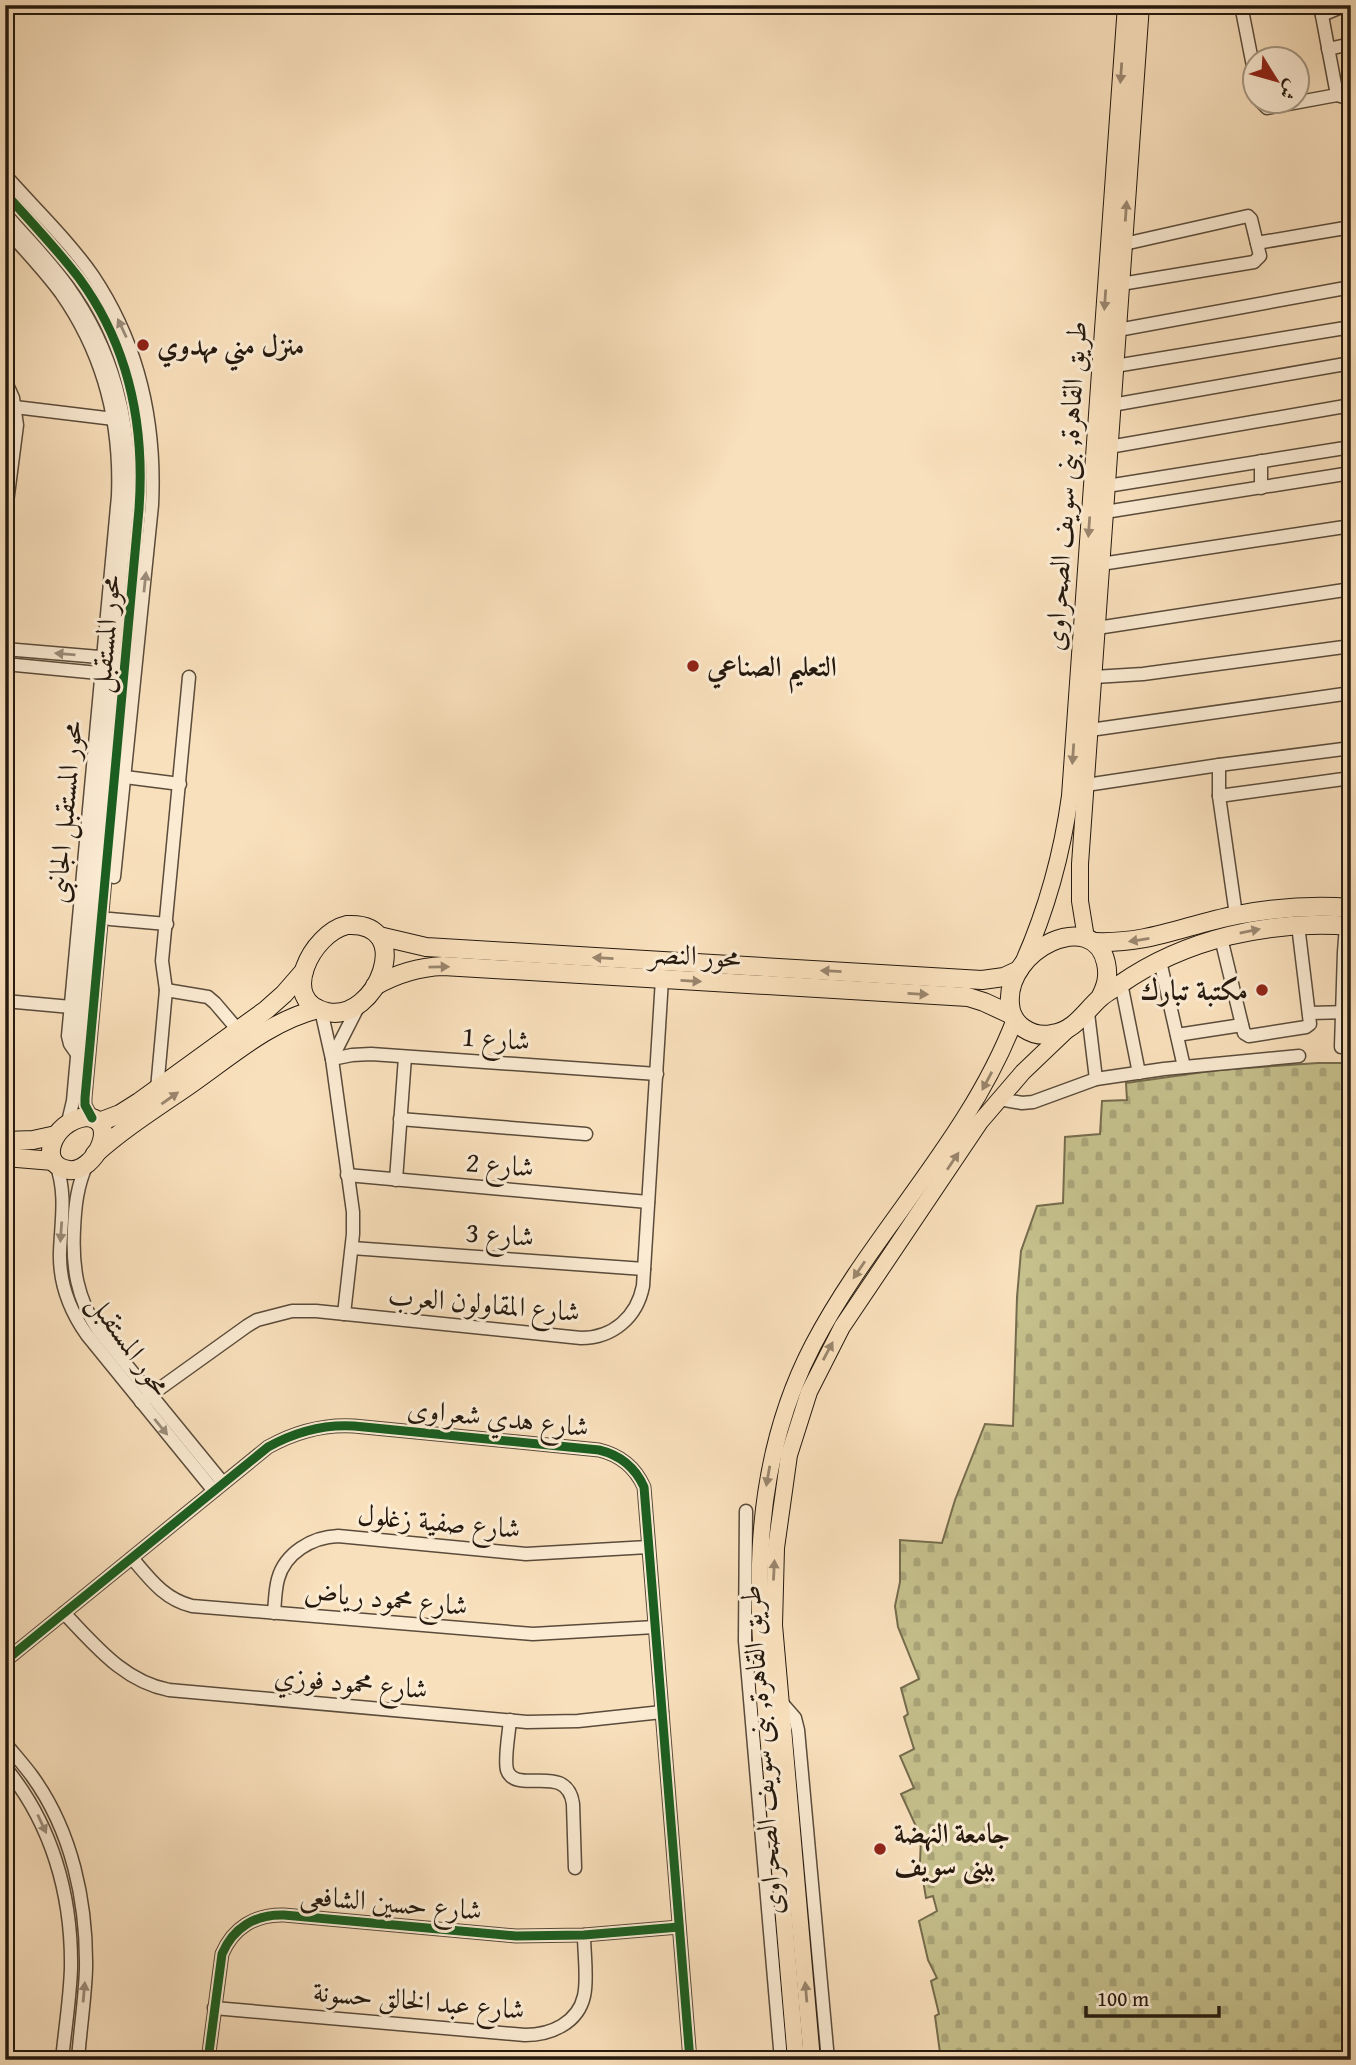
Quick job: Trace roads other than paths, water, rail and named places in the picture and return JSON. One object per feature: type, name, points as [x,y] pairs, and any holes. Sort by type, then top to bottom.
[{"type":"highway","points":[[1090,940],[1105,960],[1107,985],[1100,998],[1088,1013],[1054,1034],[1041,1035],[1023,1028],[1013,1017],[1010,994],[1021,967],[1031,954],[1043,945],[1072,937],[1128,942],[1236,915],[1305,907],[1349,920]]},
{"type":"highway","points":[[1100,998],[1160,961],[1221,938],[1250,930],[1349,920]]},
{"type":"highway","points":[[5,1157],[25,1150],[80,1118],[95,1120],[130,1109],[275,1002],[304,971],[313,951],[334,929],[360,925],[379,936],[384,946],[385,962],[375,986],[360,1003],[345,1011],[333,1013],[319,1009],[308,1000],[303,989],[304,971]]},
{"type":"highway","points":[[1172,933],[1168,940],[1170,948],[1181,952]]},
{"type":"highway","name":"محور النصر","points":[[379,936],[426,947],[982,981],[1004,977],[1021,967]]},
{"type":"highway","name":"محور النصر","points":[[375,986],[403,972],[433,967],[968,997],[985,1002],[1013,1017]]},
{"type":"highway","points":[[5,1141],[72,1170],[91,1159],[120,1133],[266,1031],[296,1015],[319,1009]]},
{"type":"highway","points":[[91,1159],[103,1137],[95,1120]]},
{"type":"highway","points":[[55,1163],[51,1150],[62,1128]]},
{"type":"main road","name":"طريق القاهرة, بنى سويف الصحراوى","points":[[1021,967],[1043,914],[1059,862],[1072,775],[1110,360],[1126,5]]},
{"type":"main road","name":"طريق القاهرة, بنى سويف الصحراوى","points":[[1090,940],[1080,901],[1080,864],[1110,447],[1110,360],[1118,330],[1141,5]]},
{"type":"main road","points":[[1059,862],[1080,864]]},
{"type":"main road","name":"طريق القاهرة, بنى سويف الصحراوى","points":[[812,2060],[816,2017],[752,1596],[767,1482],[778,1434],[793,1390],[826,1322],[935,1149],[964,1119],[988,1080],[1013,1017]]},
{"type":"main road","name":"طريق القاهرة, بنى سويف الصحراوى","points":[[796,2060],[778,1764],[781,1702],[774,1625],[776,1548],[785,1476],[801,1414],[819,1369],[842,1327],[967,1139],[999,1099],[1073,1024]]},
{"type":"street","points":[[1241,5],[1250,46]]},
{"type":"street","points":[[1336,95],[1321,10],[1346,5]]},
{"type":"street","points":[[1328,49],[1351,44]]},
{"type":"street","points":[[1310,100],[1336,95],[1351,99]]},
{"type":"street","name":"محور المستقبل الجانبى","points":[[5,175],[92,275],[118,320],[137,367],[149,416],[154,475],[121,655],[113,674],[71,1007],[68,1039],[83,1053]]},
{"type":"street","name":"محور المستقبل","points":[[5,193],[68,263],[92,297],[111,332],[133,396],[140,438],[141,481],[121,655],[113,674],[83,1053],[85,1105],[95,1120]]},
{"type":"street","name":"محور المستقبل","points":[[5,213],[57,272],[79,303],[98,338],[118,393],[126,433],[129,480],[121,655]]},
{"type":"street","points":[[1121,284],[1254,262],[1259,258],[1251,219],[1246,216],[1124,244]]},
{"type":"street","points":[[1257,243],[1351,227]]},
{"type":"street","name":"محور المستقبل الجانبى","points":[[5,228],[50,279],[77,318],[102,374],[114,419],[118,457],[125,777],[110,919],[105,933]]},
{"type":"street","points":[[1118,330],[1351,287]]},
{"type":"street","points":[[1110,360],[1351,327]]},
{"type":"street","points":[[1112,405],[1351,363]]},
{"type":"street","points":[[5,380],[15,407],[16,435],[5,518]]},
{"type":"street","points":[[1110,447],[1351,405]]},
{"type":"street","points":[[15,407],[114,419]]},
{"type":"street","points":[[1107,486],[1351,447]]},
{"type":"street","points":[[1261,461],[1261,488]]},
{"type":"street","points":[[1105,512],[1351,473]]},
{"type":"street","points":[[1101,564],[1351,526]]},
{"type":"street","points":[[1097,628],[1351,589]]},
{"type":"street","points":[[1094,677],[1143,674],[1351,646]]},
{"type":"street","points":[[5,649],[121,655]]},
{"type":"street","points":[[5,664],[113,674]]},
{"type":"street","name":"محور المستقبل","points":[[62,1128],[74,1101],[105,933],[113,674]]},
{"type":"street","points":[[157,1089],[166,990],[162,961],[189,677]]},
{"type":"street","points":[[1090,730],[1351,693]]},
{"type":"street","points":[[1086,785],[1351,748]]},
{"type":"street","points":[[1219,765],[1219,796],[1236,915]]},
{"type":"street","points":[[125,777],[180,783]]},
{"type":"street","points":[[1219,796],[1351,778]]},
{"type":"street","points":[[110,919],[167,924]]},
{"type":"street","points":[[1341,1047],[1346,1012],[1349,920]]},
{"type":"street","points":[[1221,938],[1245,1035],[1306,1027],[1310,1024],[1298,925]]},
{"type":"street","points":[[1160,961],[1184,1067]]},
{"type":"street","name":"شارع المقاولون العرب","points":[[146,1398],[257,1320],[292,1311],[589,1338],[611,1331],[630,1316],[642,1294],[662,979]]},
{"type":"street","points":[[1121,983],[1139,1073]]},
{"type":"street","points":[[166,990],[208,998],[238,1030]]},
{"type":"street","points":[[5,1001],[71,1007]]},
{"type":"street","points":[[332,1059],[360,1003]]},
{"type":"street","points":[[319,1009],[332,1059],[353,1212],[352,1248],[344,1314]]},
{"type":"street","points":[[1308,1013],[1346,1012]]},
{"type":"street","points":[[1088,1013],[1096,1079]]},
{"type":"street","points":[[1177,1035],[1242,1025]]},
{"type":"street","name":"شارع 1","points":[[332,1059],[362,1054],[657,1074]]},
{"type":"street","points":[[999,1099],[1033,1102],[1096,1079],[1299,1056]]},
{"type":"street","points":[[396,1180],[405,1057]]},
{"type":"street","points":[[400,1119],[586,1134]]},
{"type":"street","name":"محور المستقبل","points":[[91,1159],[79,1185],[75,1206],[73,1255],[79,1292],[98,1330],[146,1398],[218,1487]]},
{"type":"street","name":"محور المستقبل","points":[[55,1163],[64,1193],[60,1254],[66,1296],[87,1335],[146,1398]]},
{"type":"street","name":"شارع 2","points":[[348,1175],[648,1202]]},
{"type":"street","name":"شارع 3","points":[[352,1248],[644,1269]]},
{"type":"street","name":"شارع هدي شعراوى","points":[[5,1661],[268,1447],[306,1430],[332,1426],[364,1427],[599,1450],[624,1460],[644,1487],[690,2060]]},
{"type":"street","points":[[746,1511],[752,1596],[745,1641],[781,2060]]},
{"type":"street","name":"شارع صفية زغلول","points":[[274,1613],[278,1581],[285,1564],[304,1546],[324,1538],[338,1536],[526,1553],[649,1547]]},
{"type":"street","name":"شارع محمود رياض","points":[[132,1558],[158,1588],[177,1601],[192,1606],[533,1634],[655,1627]]},
{"type":"street","name":"شارع محمود فوزي","points":[[64,1613],[112,1663],[157,1688],[510,1720],[570,1722],[662,1712]]},
{"type":"street","points":[[781,1702],[797,1723],[816,2017],[828,2060]]},
{"type":"street","points":[[510,1720],[507,1767],[510,1775],[517,1780],[558,1782],[572,1795],[575,1868]]},
{"type":"street","points":[[5,1743],[32,1776],[50,1805],[64,1836],[78,1884],[84,1918],[86,1955],[78,2060]]},
{"type":"street","points":[[5,1767],[20,1785],[44,1827],[63,1887],[69,1920],[71,1964],[62,2060]]},
{"type":"street","name":"شارع حسين الشافعى","points":[[208,2060],[219,1961],[234,1934],[246,1924],[268,1916],[284,1915],[516,1936],[584,1935],[679,1927]]},
{"type":"street","name":"شارع عبد الخالق حسونة","points":[[214,2008],[525,2035],[540,2034],[566,2023],[582,2003],[585,1992],[584,1935]]},
{"type":"place","name":"منزل مني مهدوي","points":[[143,345]]},
{"type":"place","name":"التعليم الصناعي","points":[[693,666]]},
{"type":"place","name":"مكتبة تبارك","points":[[1262,990]]},
{"type":"place","name":"جامعة النهضة ببنى سويف","points":[[880,1849]]}]
